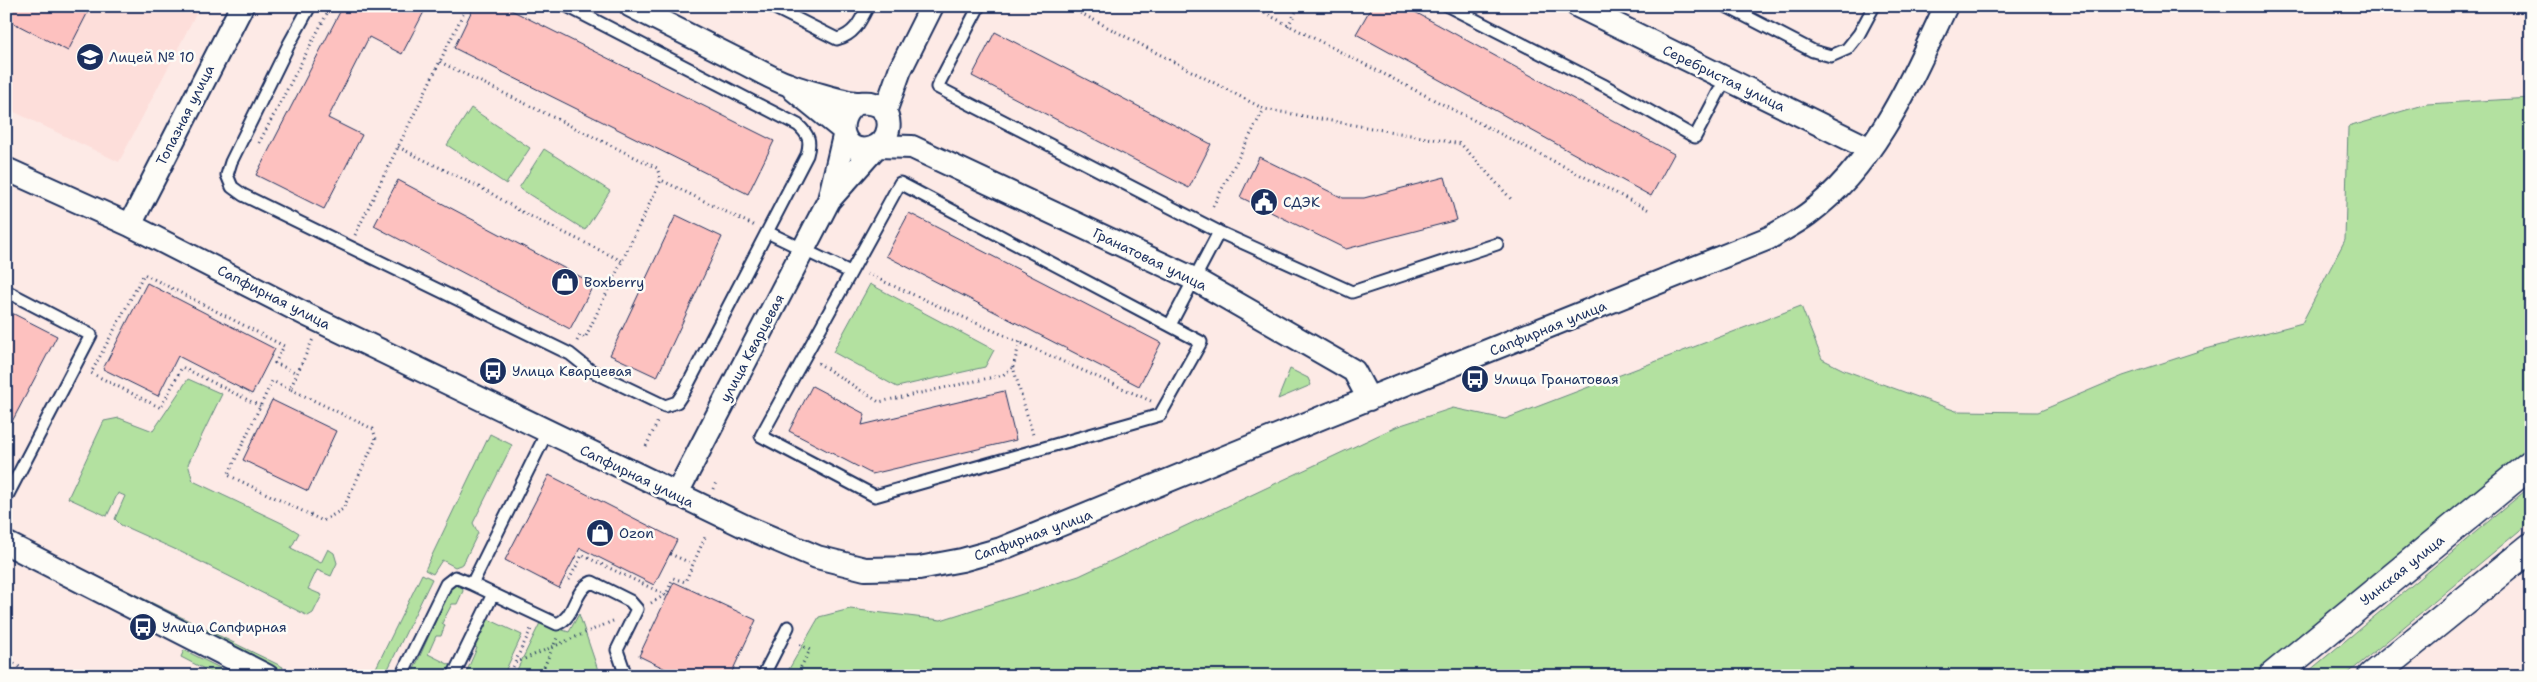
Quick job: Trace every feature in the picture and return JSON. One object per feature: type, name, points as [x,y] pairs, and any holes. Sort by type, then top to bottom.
[{"type":"main road","name":"Уинская улица","points":[[2273,676],[2531,464]]},
{"type":"main road","points":[[2372,676],[2531,547]]},
{"type":"street","name":"Топазная улица","points":[[130,225],[242,6]]},
{"type":"street","points":[[631,6],[787,84],[872,103],[887,115]]},
{"type":"street","points":[[828,200],[888,134],[887,115],[900,70],[932,6]]},
{"type":"street","name":"Серебристая улица","points":[[1578,6],[1725,80],[1870,149]]},
{"type":"street","name":"Сапфирная улица","points":[[6,169],[130,225],[676,495],[817,557],[865,569],[919,568],[962,560],[1018,543],[1368,399],[1769,238],[1808,214],[1836,188],[1870,149],[1910,83],[1946,6]]},
{"type":"street","points":[[828,200],[843,132],[845,113],[900,70]]},
{"type":"street","points":[[787,84],[843,132],[849,142],[862,149],[877,146]]},
{"type":"street","name":"Гранатовая улица","points":[[887,115],[912,147]]},
{"type":"street","name":"Гранатовая улица","points":[[877,146],[912,147],[1194,278],[1354,372],[1368,399]]},
{"type":"street","name":"улица Кварцевая","points":[[676,495],[828,200]]},
{"type":"street","points":[[6,544],[268,676]]},
{"type":"lane","points":[[310,6],[288,44],[231,162],[227,175],[232,187],[243,195],[570,354],[590,370],[665,406],[676,402],[685,390],[807,155],[810,143],[806,132],[798,125],[567,6]]},
{"type":"lane","points":[[771,6],[837,39],[848,36],[858,24],[868,6]]},
{"type":"lane","points":[[979,6],[936,87],[1220,232],[1352,292],[1497,244]]},
{"type":"lane","points":[[1448,6],[1604,86],[1694,137],[1725,80]]},
{"type":"lane","points":[[1726,6],[1813,51],[1831,56],[1847,49],[1859,34],[1874,6]]},
{"type":"lane","points":[[900,183],[1201,342],[1166,408],[1160,415],[875,496],[761,436],[852,270],[900,183]]},
{"type":"lane","points":[[767,232],[803,251],[852,270]]},
{"type":"lane","points":[[1170,325],[1220,232]]},
{"type":"lane","points":[[6,291],[91,335],[6,498]]},
{"type":"lane","points":[[472,584],[547,432]]},
{"type":"lane","points":[[401,676],[446,584],[455,577],[557,624],[564,622],[582,589],[592,582],[630,601],[635,605],[635,611],[618,650],[626,676]]},
{"type":"lane","points":[[453,676],[493,594]]},
{"type":"lane","points":[[763,676],[786,631]]},
{"type":"path","points":[[258,145],[331,6]]},
{"type":"path","points":[[349,246],[467,6]]},
{"type":"path","points":[[1067,6],[1264,109],[1461,144],[1512,200]]},
{"type":"path","points":[[1251,6],[1649,210]]},
{"type":"path","points":[[1288,26],[1298,6]]},
{"type":"path","points":[[440,62],[657,168],[661,180],[588,332]]},
{"type":"path","points":[[1213,206],[1264,109]]},
{"type":"path","points":[[398,147],[489,192],[520,211],[622,261]]},
{"type":"path","points":[[661,180],[767,232]]},
{"type":"path","points":[[852,270],[1020,342],[1166,408]]},
{"type":"path","points":[[260,406],[182,367],[160,408],[91,373],[144,274],[284,346],[275,363],[297,374]]},
{"type":"path","points":[[290,389],[314,336]]},
{"type":"path","points":[[1020,342],[1013,368],[1037,451]]},
{"type":"path","points":[[806,355],[879,402],[1003,375],[1013,368]]},
{"type":"path","points":[[272,381],[290,389],[373,429],[376,439],[343,509],[323,521],[228,475],[272,381]]},
{"type":"path","points":[[670,554],[693,564]]},
{"type":"path","points":[[515,663],[635,611],[666,595]]},
{"type":"path","points":[[509,676],[538,616]]},
{"type":"path","points":[[540,676],[564,622]]},
{"type":"path","points":[[786,631],[810,650],[796,676]]},
{"type":"path","points":[[6,658],[32,676]]},
{"type":"shaded area","name":"Лицей № 10","points":[[6,6],[200,6],[119,162],[6,108]]},
{"type":"green space","points":[[2531,98],[2531,451],[2258,676],[785,676],[819,617],[850,609],[941,620],[1079,576],[1398,426],[1453,408],[1505,419],[1801,306],[1822,359],[1844,370],[1956,411],[2038,412],[2123,376],[2199,351],[2302,323],[2345,240],[2348,127],[2427,104]]},
{"type":"green space","points":[[471,108],[530,148],[506,184],[447,145]]},
{"type":"green space","points":[[544,149],[610,191],[585,230],[519,188]]},
{"type":"green space","points":[[870,284],[994,350],[985,367],[897,387],[833,352]]},
{"type":"green space","points":[[1290,369],[1308,378],[1311,385],[1278,399]]},
{"type":"green space","points":[[188,379],[222,394],[188,464],[193,481],[299,533],[291,548],[321,563],[328,549],[334,553],[337,563],[331,576],[317,570],[308,589],[322,595],[313,613],[308,616],[181,552],[121,525],[115,519],[125,496],[118,493],[107,516],[68,498],[104,421],[119,418],[153,431]]},
{"type":"green space","points":[[490,434],[512,445],[473,523],[478,533],[463,564],[455,567],[442,560],[433,574],[425,570]]},
{"type":"green space","points":[[2531,486],[2531,521],[2345,676],[2303,676]]},
{"type":"green space","points":[[75,565],[283,667],[282,672],[290,676],[283,676]]},
{"type":"green space","points":[[422,574],[432,579],[389,667],[384,676],[372,676]]},
{"type":"green space","points":[[455,583],[462,586],[463,591],[457,604],[452,604],[442,623],[445,625],[441,636],[436,636],[428,654],[466,673],[477,648],[470,645],[486,619],[488,619],[522,635],[503,676],[411,676],[451,586]]},
{"type":"green space","points":[[579,614],[600,676],[514,676],[540,623],[569,632]]},
{"type":"green space","points":[[184,650],[236,676],[218,676],[181,657]]},
{"type":"building","name":"Лицей № 10","points":[[6,6],[91,6],[68,51],[6,19]]},
{"type":"building","points":[[343,6],[427,6],[402,54],[369,37],[328,118],[362,135],[324,209],[256,175]]},
{"type":"building","points":[[474,6],[503,6],[774,141],[748,194],[454,48]]},
{"type":"building","points":[[1372,6],[1404,6],[1674,154],[1651,196],[1356,34]]},
{"type":"building","points":[[995,32],[1211,144],[1189,188],[972,76]]},
{"type":"building","points":[[1259,157],[1343,198],[1364,198],[1445,177],[1457,220],[1346,249],[1240,197]]},
{"type":"building","points":[[398,180],[594,284],[570,329],[374,226]]},
{"type":"building","points":[[909,213],[1161,343],[1139,386],[886,256]]},
{"type":"building","points":[[676,215],[722,237],[657,377],[610,355]]},
{"type":"building","points":[[147,283],[275,349],[252,394],[178,356],[158,396],[103,369]]},
{"type":"building","points":[[6,310],[57,336],[6,433]]},
{"type":"building","points":[[812,386],[865,414],[862,425],[1004,391],[1016,440],[872,474],[789,431]]},
{"type":"building","points":[[272,400],[336,431],[308,491],[243,460]]},
{"type":"building","points":[[549,475],[677,540],[654,585],[580,548],[559,588],[505,560]]},
{"type":"building","points":[[674,582],[756,620],[730,676],[680,676],[639,656]]},
{"type":"place","name":"Лицей № 10","points":[[90,57]]},
{"type":"place","name":"СДЭК","points":[[1264,202]]},
{"type":"place","name":"Boxberry","points":[[565,282]]},
{"type":"place","name":"Улица Кварцевая","points":[[493,371]]},
{"type":"place","name":"Улица Гранатовая","points":[[1475,379]]},
{"type":"place","name":"Ozon","points":[[600,533]]},
{"type":"place","name":"Улица Сапфирная","points":[[143,627]]}]
